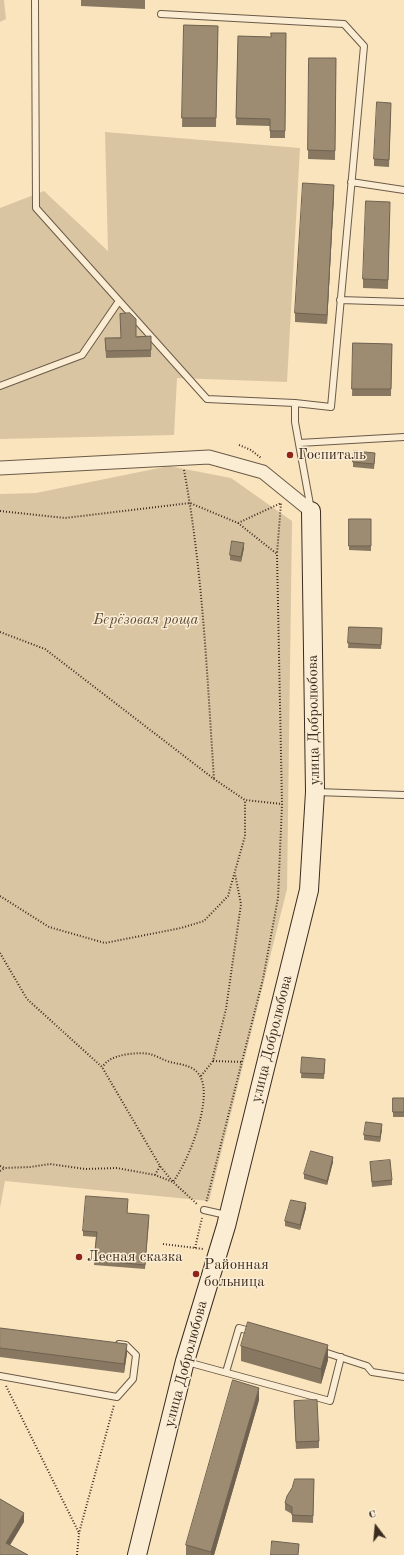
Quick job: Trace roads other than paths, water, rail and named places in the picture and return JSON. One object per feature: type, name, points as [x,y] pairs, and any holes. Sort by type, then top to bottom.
[{"type":"street","points":[[0,468],[209,458],[263,472],[311,510]]},
{"type":"street","name":"улица Добролюбова","points":[[137,1555],[185,1361],[228,1216],[309,890],[315,792],[311,510]]},
{"type":"lane","points":[[35,0],[36,208],[208,399],[295,403],[331,407],[364,46],[344,24],[161,14]]},
{"type":"lane","points":[[352,182],[404,190]]},
{"type":"lane","points":[[340,300],[404,302]]},
{"type":"lane","points":[[0,386],[82,355],[119,301]]},
{"type":"lane","points":[[295,403],[295,422],[311,510]]},
{"type":"lane","points":[[299,443],[404,437]]},
{"type":"lane","points":[[315,792],[404,795]]},
{"type":"lane","points":[[204,1210],[228,1216]]},
{"type":"lane","points":[[226,1372],[240,1328],[261,1334]]},
{"type":"lane","points":[[0,1376],[117,1397],[133,1379],[136,1355],[126,1345],[111,1343]]},
{"type":"lane","points":[[312,1349],[367,1366],[372,1372],[404,1377]]},
{"type":"lane","points":[[185,1361],[330,1401],[341,1357]]},
{"type":"place","name":"Госпиталь","points":[[290,455]]},
{"type":"place","name":"Лесная сказка","points":[[79,1257]]},
{"type":"place","name":"Районная больница","points":[[196,1274]]},
{"type":"park label","name":"Берёзовая роща","points":[[146,620]]}]
